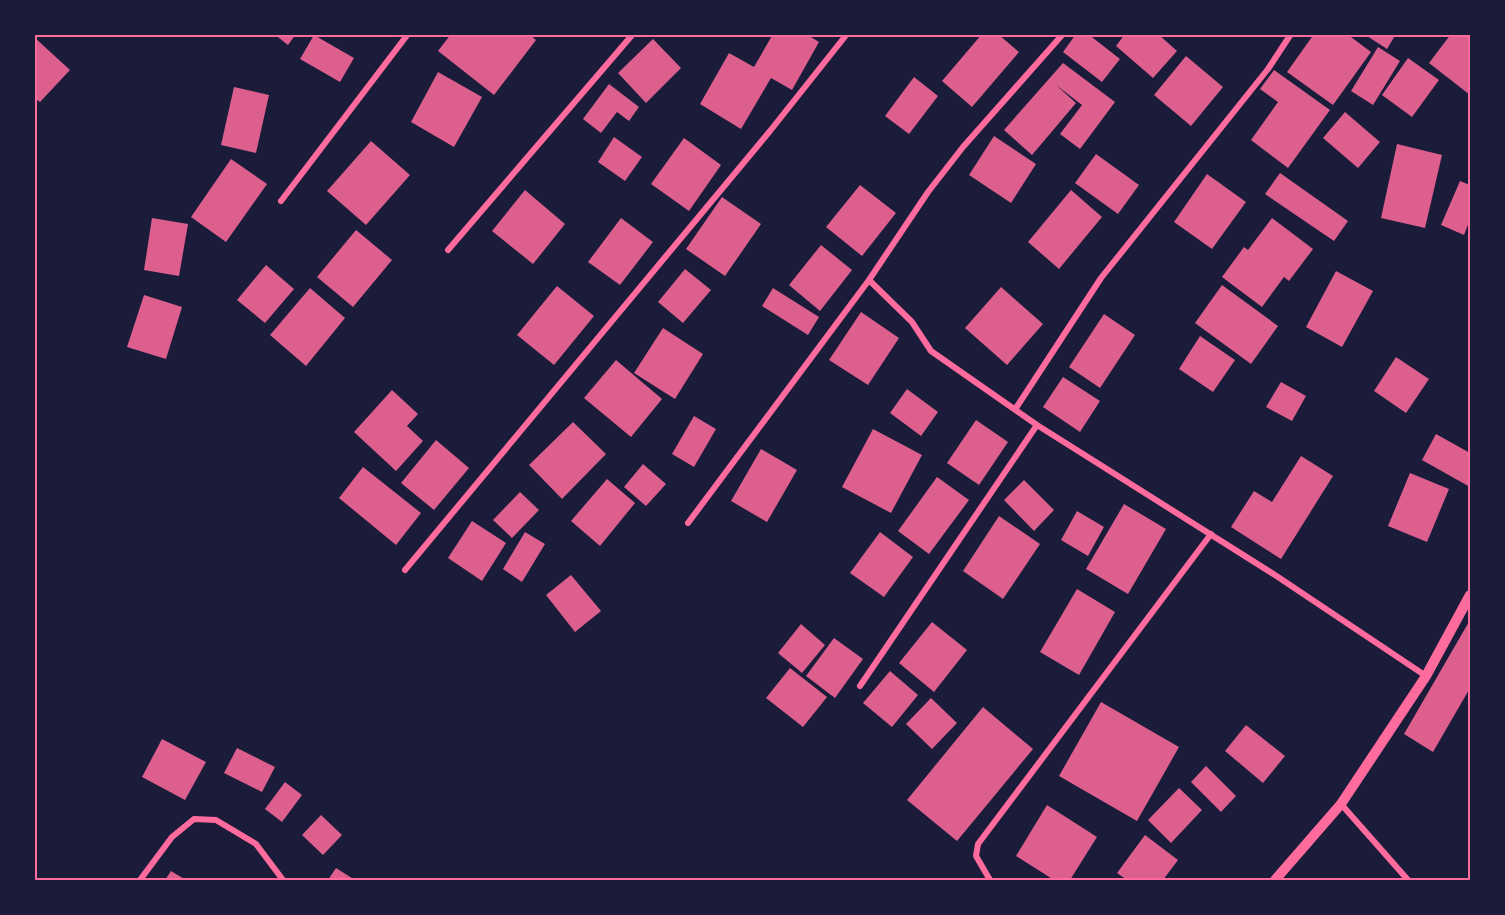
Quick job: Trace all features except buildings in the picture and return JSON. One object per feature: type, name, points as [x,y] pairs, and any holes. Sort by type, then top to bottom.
[{"type":"street","points":[[281,201],[408,34]]},
{"type":"street","points":[[448,250],[633,34]]},
{"type":"street","points":[[405,570],[770,131],[847,34]]},
{"type":"street","points":[[688,524],[869,280],[928,192],[963,147],[1063,34]]},
{"type":"street","points":[[1016,408],[1101,278],[1268,69],[1291,34]]},
{"type":"street","points":[[869,280],[912,322],[932,351],[1037,425],[1210,534],[1426,676]]},
{"type":"street","points":[[860,686],[1037,425]]},
{"type":"street","points":[[990,880],[976,856],[978,844],[1210,534]]},
{"type":"street","points":[[1275,880],[1341,804],[1426,676],[1470,595]]},
{"type":"street","points":[[1341,804],[1408,880]]},
{"type":"street","points":[[140,880],[172,837],[194,819],[216,820],[256,844],[283,880]]}]
